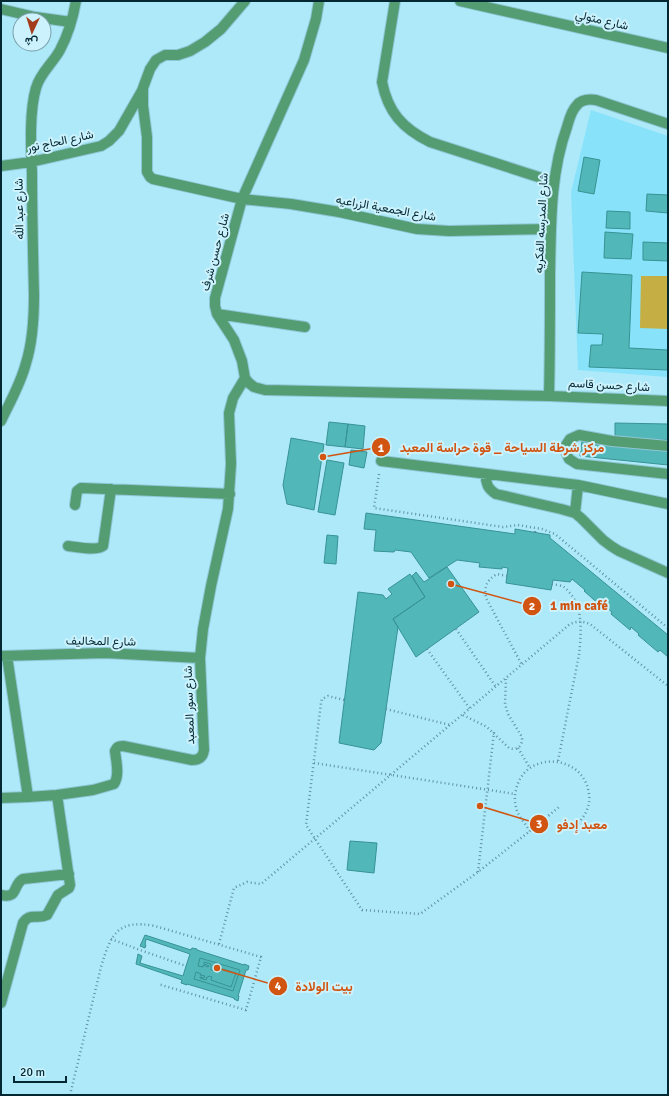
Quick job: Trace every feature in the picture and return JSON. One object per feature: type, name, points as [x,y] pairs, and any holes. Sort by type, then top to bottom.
[{"type":"street","name":"شارع عبد الله","points":[[1,421],[20,381],[32,341],[34,318],[31,162],[33,102],[36,88],[42,75],[60,51],[71,22],[76,1]]},
{"type":"street","points":[[143,88],[150,68],[156,60],[165,55],[178,55],[190,51],[205,42],[221,29],[245,1]]},
{"type":"street","name":"شارع حسن شرف","points":[[217,314],[215,306],[216,298],[242,200],[304,60],[320,1]]},
{"type":"street","points":[[396,1],[382,82],[384,94],[396,117],[405,127],[417,136],[430,142],[554,182]]},
{"type":"street","name":"شارع متولي","points":[[460,1],[668,48]]},
{"type":"street","points":[[1,9],[71,22]]},
{"type":"street","name":"شارع الحاج نور","points":[[1,166],[31,162],[101,146],[110,141],[119,131],[143,88]]},
{"type":"street","name":"شارع الجمعية الزراعيه","points":[[143,88],[143,106],[147,137],[147,172],[148,175],[154,179],[242,200],[291,204],[433,230],[551,229]]},
{"type":"street","name":"شارع المدرسه الفكريه","points":[[549,396],[551,229],[554,182],[572,111],[580,102],[591,99],[668,124]]},
{"type":"street","points":[[217,314],[305,327]]},
{"type":"street","points":[[217,314],[234,340],[242,361],[245,378],[254,387],[259,389],[549,396]]},
{"type":"street","name":"شارع سور المعبد","points":[[57,795],[93,790],[114,784],[117,774],[115,751],[119,746],[192,760],[197,760],[203,755],[200,658],[206,608],[230,494],[231,464],[229,413],[233,398],[245,378]]},
{"type":"street","name":"شارع حسن قاسم","points":[[549,396],[668,401]]},
{"type":"street","points":[[668,446],[612,441],[579,435],[570,439],[564,448],[569,459],[577,464],[668,474]]},
{"type":"street","points":[[381,461],[578,486],[668,504]]},
{"type":"street","points":[[485,474],[487,485],[496,494],[561,509],[575,514],[581,518],[602,540],[611,546],[668,573]]},
{"type":"street","points":[[575,514],[578,486]]},
{"type":"street","points":[[75,505],[77,491],[81,488],[230,494]]},
{"type":"street","points":[[68,546],[96,549],[103,546],[111,489]]},
{"type":"street","name":"شارع المخاليف","points":[[4,656],[106,653],[200,658]]},
{"type":"street","points":[[4,656],[28,797]]},
{"type":"street","points":[[1,798],[57,795],[70,885],[69,888],[58,895],[47,915],[40,918],[28,918],[23,923],[1,1003]]},
{"type":"street","points":[[1,895],[11,895],[17,884],[23,879],[69,874]]},
{"type":"path","points":[[381,461],[374,508],[503,527],[518,525],[549,531],[555,534],[668,628]]},
{"type":"path","points":[[507,576],[497,574],[491,578],[487,584],[485,592],[486,598],[522,665]]},
{"type":"path","points":[[552,584],[564,587],[572,595],[578,606],[580,622],[578,655],[558,761]]},
{"type":"path","points":[[219,944],[234,888],[247,882],[261,884],[570,624],[575,622],[585,622],[590,624],[668,686]]},
{"type":"path","points":[[456,628],[496,687]]},
{"type":"path","points":[[427,649],[470,709]]},
{"type":"path","points":[[463,715],[494,732],[509,748],[518,748],[521,745],[522,737],[510,717],[505,704],[506,678]]},
{"type":"path","points":[[344,700],[328,696],[322,699],[320,703],[306,825],[362,910],[420,914],[478,872],[559,807]]},
{"type":"path","points":[[386,710],[451,725]]},
{"type":"path","points":[[478,872],[494,732]]},
{"type":"path","points":[[518,748],[530,768]]},
{"type":"path","points":[[530,831],[520,818],[515,802],[515,794],[520,779],[524,773],[530,768],[543,762],[558,761],[566,764],[581,774],[585,781],[590,798],[588,807],[580,822],[573,828]]},
{"type":"path","points":[[314,763],[515,794]]},
{"type":"path","points":[[70,1095],[106,950],[111,939],[123,928],[132,924],[155,926],[261,957],[246,1010],[158,984]]},
{"type":"path","points":[[111,939],[186,966]]},
{"type":"shaded area","points":[[591,110],[668,136],[668,377],[578,370],[571,192]]},
{"type":"shaded area","points":[[641,276],[668,276],[668,329],[640,328]]},
{"type":"building","points":[[584,157],[600,160],[594,194],[578,191]]},
{"type":"building","points":[[647,194],[668,195],[668,213],[646,211]]},
{"type":"building","points":[[607,211],[630,212],[630,229],[606,228]]},
{"type":"building","points":[[605,232],[633,234],[631,259],[604,258]]},
{"type":"building","points":[[643,242],[668,243],[668,261],[643,260]]},
{"type":"building","points":[[582,272],[632,275],[629,348],[668,350],[668,370],[589,367],[591,345],[602,345],[603,334],[578,333]]},
{"type":"building","points":[[329,422],[348,424],[345,447],[326,445]]},
{"type":"building","points":[[615,423],[668,424],[668,440],[615,439]]},
{"type":"building","points":[[348,424],[365,426],[363,449],[345,447]]},
{"type":"building","points":[[291,438],[324,444],[314,510],[287,504],[283,485]]},
{"type":"building","points":[[582,441],[668,450],[668,465],[580,456]]},
{"type":"building","points":[[351,450],[367,452],[364,468],[349,465]]},
{"type":"building","points":[[327,460],[344,463],[335,515],[318,512]]},
{"type":"building","points":[[366,513],[515,534],[515,529],[550,535],[550,538],[668,635],[668,657],[660,650],[658,652],[631,627],[630,630],[611,614],[612,612],[602,604],[601,606],[572,579],[570,582],[553,580],[551,590],[506,583],[508,568],[502,567],[502,569],[479,567],[480,563],[457,560],[429,578],[411,552],[395,550],[394,552],[374,551],[376,530],[364,529]]},
{"type":"building","points":[[327,535],[338,536],[336,564],[324,563]]},
{"type":"building","points":[[447,567],[479,612],[416,657],[393,619],[425,597],[412,576],[416,572],[424,582]]},
{"type":"building","points":[[410,574],[425,597],[393,619],[398,627],[381,743],[374,750],[339,743],[358,592],[383,595],[386,599],[392,594],[388,589]]},
{"type":"building","points":[[350,841],[377,843],[374,873],[347,870]]},
{"type":"building","points":[[145,935],[191,950],[192,948],[197,949],[249,966],[248,970],[246,970],[238,996],[238,1001],[234,998],[181,983],[182,980],[136,964],[138,954],[142,956],[140,963],[183,976],[190,954],[146,939],[145,948],[140,946]]},
{"type":"building","points":[[200,958],[240,970],[233,991],[194,979],[196,972],[205,976],[204,978],[200,978],[206,980],[209,976],[212,977],[211,980],[231,987],[236,973],[216,967],[214,970],[211,970],[211,964],[204,962],[204,964],[209,966],[208,967],[203,965],[203,967],[198,966]]},
{"type":"place","name":"مركز شرطة السياحة _ قوة حراسة المعبد","points":[[323,457]]},
{"type":"place","name":"1 min café","points":[[451,584]]},
{"type":"place","name":"معبد إدفو","points":[[480,806]]},
{"type":"place","name":"بيت الولادة","points":[[217,968]]}]
